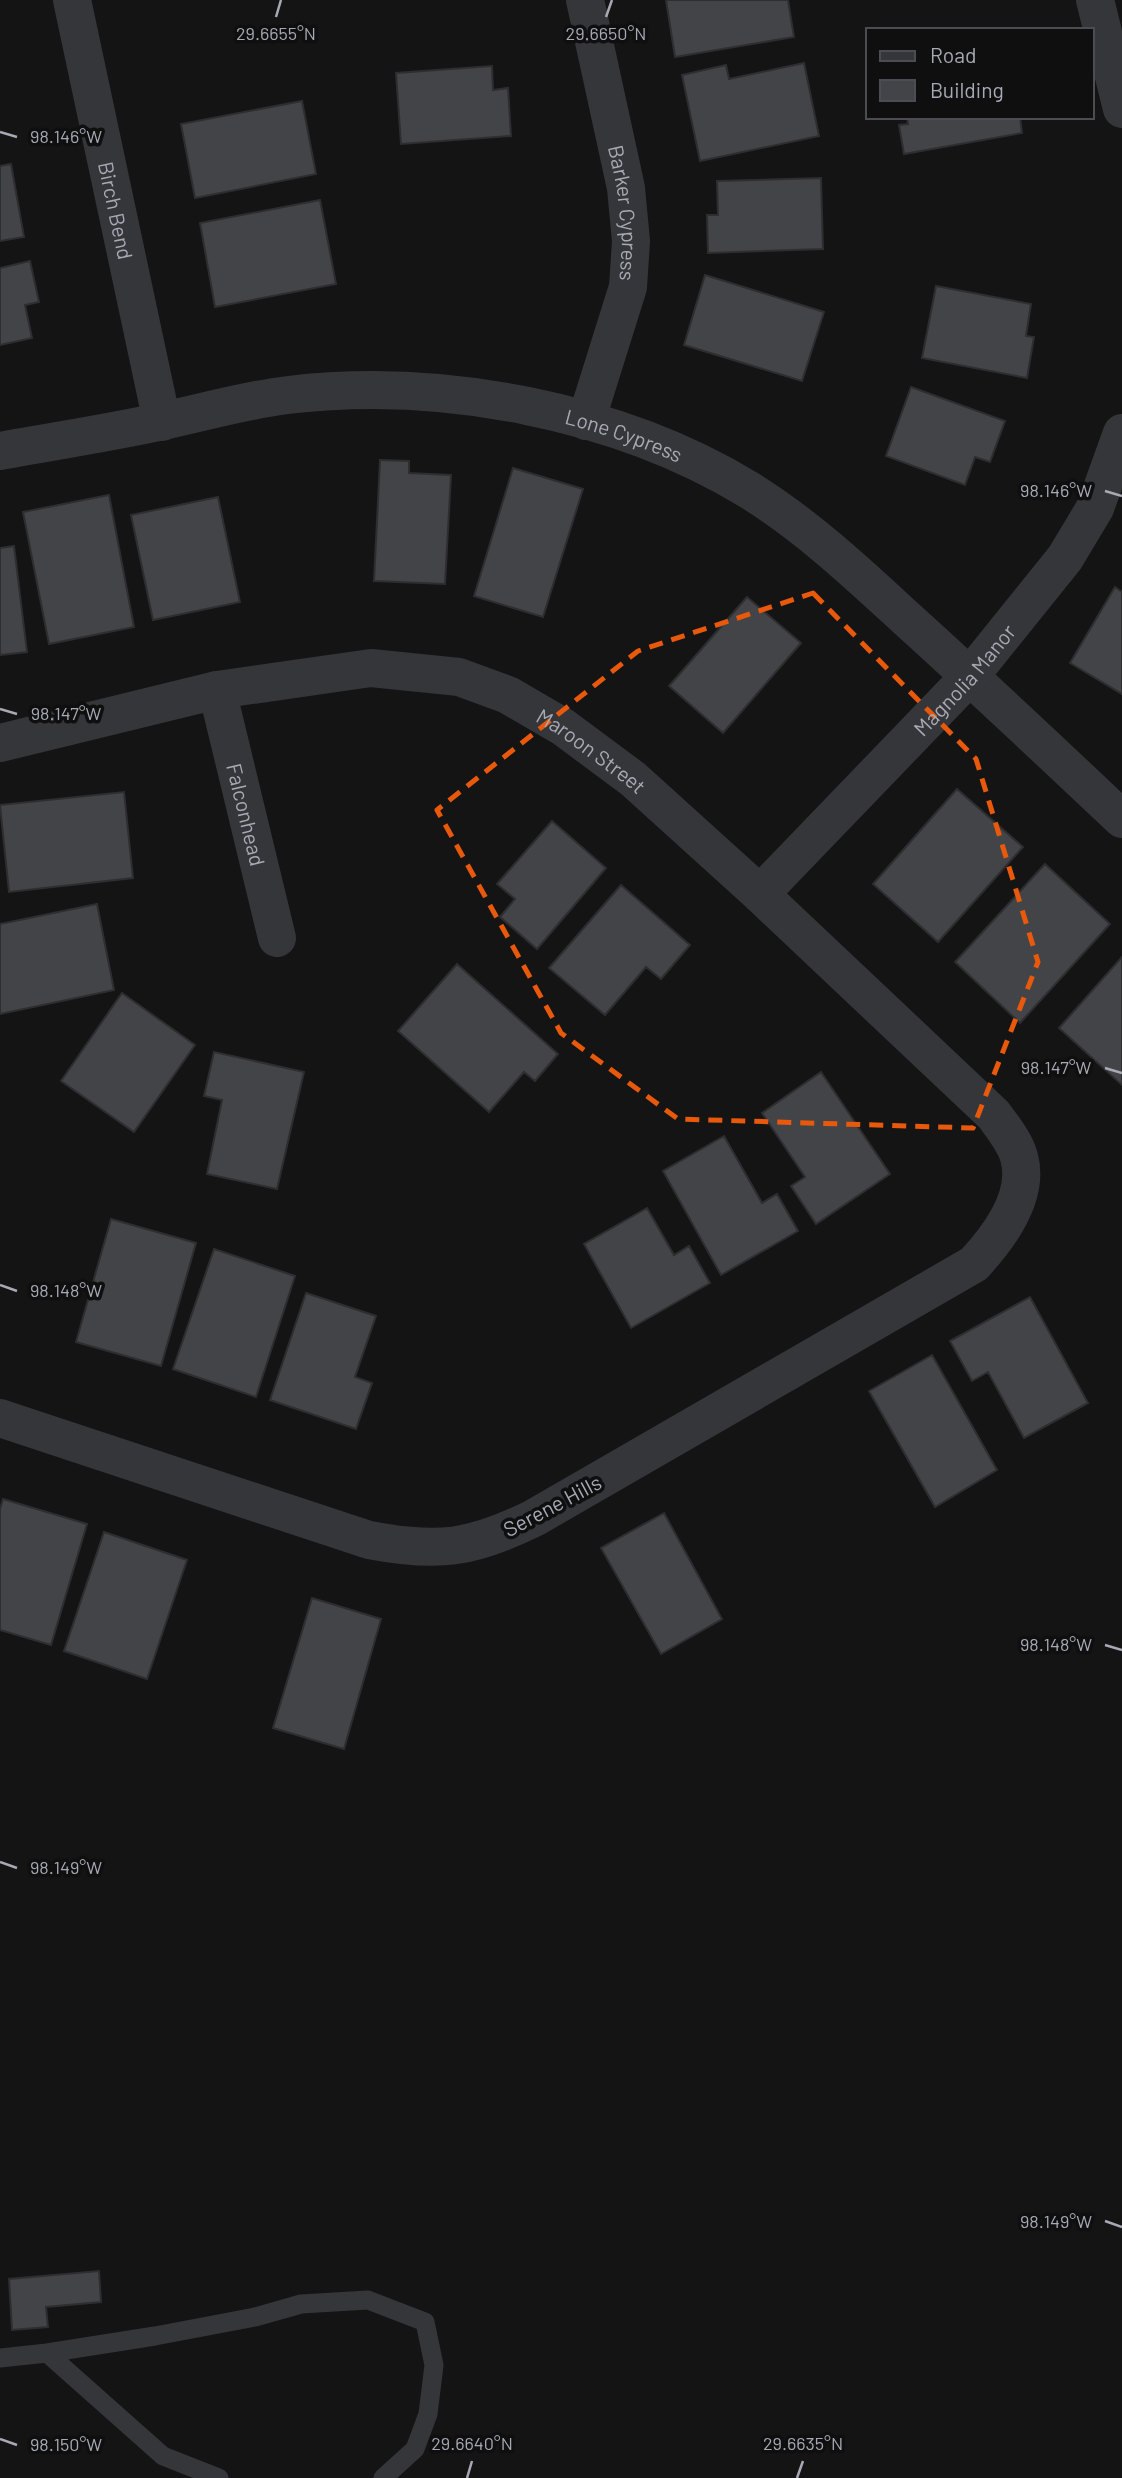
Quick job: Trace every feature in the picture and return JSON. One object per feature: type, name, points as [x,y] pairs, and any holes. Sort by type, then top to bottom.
[{"type":"street","name":"Birch Bend","points":[[72,0],[162,422]]},
{"type":"street","name":"Barker Cypress","points":[[585,0],[626,188],[631,241],[628,287],[586,421]]},
{"type":"street","points":[[1095,0],[1122,109]]},
{"type":"street","name":"Lone Cypress","points":[[0,451],[162,422],[230,405],[288,395],[345,391],[468,396],[504,401],[586,421],[651,443],[704,466],[749,490],[796,522],[970,676],[1122,819]]},
{"type":"street","name":"Magnolia Manor","points":[[760,894],[970,676],[1065,558],[1095,508],[1122,433]]},
{"type":"street","name":"Maroon Street","points":[[0,743],[217,690],[371,668],[459,677],[508,695],[563,727],[633,779],[760,894],[994,1115],[1019,1157],[1021,1183]]},
{"type":"street","name":"Falconhead","points":[[217,690],[276,938]]},
{"type":"street","name":"Serene Hills","points":[[0,1418],[369,1540],[427,1549],[474,1543],[534,1518],[974,1264],[990,1247],[1002,1227],[1015,1203],[1021,1183]]},
{"type":"lane","points":[[0,2358],[47,2353],[255,2317],[301,2304],[368,2300],[425,2322],[434,2365],[428,2414],[415,2449],[383,2478]]},
{"type":"lane","points":[[47,2353],[163,2456],[219,2478]]},
{"type":"highlighted area","points":[[813,593],[976,759],[1038,962],[973,1128],[678,1119],[561,1033],[437,810],[638,651]]},
{"type":"building","points":[[666,0],[788,0],[794,37],[675,57]]},
{"type":"building","points":[[804,63],[819,136],[700,161],[682,75],[726,65],[729,79]]},
{"type":"building","points":[[492,66],[493,90],[508,88],[511,136],[401,144],[396,73]]},
{"type":"building","points":[[302,101],[316,174],[195,198],[181,124]]},
{"type":"building","points":[[907,119],[1020,119],[1022,133],[904,154],[899,125],[908,124]]},
{"type":"building","points":[[11,164],[24,237],[0,241],[0,166]]},
{"type":"building","points":[[821,178],[823,249],[708,253],[707,215],[718,215],[717,181]]},
{"type":"building","points":[[320,200],[336,284],[215,307],[200,223]]},
{"type":"building","points":[[30,261],[39,302],[25,305],[32,338],[0,345],[0,268]]},
{"type":"building","points":[[705,275],[824,312],[802,381],[684,345]]},
{"type":"building","points":[[936,286],[1031,304],[1026,336],[1034,337],[1027,378],[922,358]]},
{"type":"building","points":[[911,387],[1005,421],[990,462],[975,457],[965,485],[886,456]]},
{"type":"building","points":[[380,460],[409,461],[409,473],[451,475],[445,584],[374,581]]},
{"type":"building","points":[[513,468],[583,489],[543,617],[474,596]]},
{"type":"building","points":[[109,495],[134,627],[49,644],[23,512]]},
{"type":"building","points":[[218,497],[240,602],[153,620],[131,515]]},
{"type":"building","points":[[14,546],[27,652],[0,655],[0,548]]},
{"type":"building","points":[[1115,587],[1122,592],[1122,694],[1070,663]]},
{"type":"building","points":[[747,597],[801,643],[723,733],[669,686]]},
{"type":"building","points":[[957,789],[1023,847],[938,942],[873,884]]},
{"type":"building","points":[[124,792],[133,878],[9,892],[0,805]]},
{"type":"building","points":[[552,821],[606,868],[537,949],[500,917],[515,899],[497,884]]},
{"type":"building","points":[[1045,864],[1110,924],[1020,1023],[955,962]]},
{"type":"building","points":[[621,885],[690,945],[661,979],[646,967],[605,1015],[549,968]]},
{"type":"building","points":[[97,904],[114,990],[0,1014],[0,924]]},
{"type":"building","points":[[1122,957],[1122,1085],[1059,1028]]},
{"type":"building","points":[[457,964],[558,1054],[535,1081],[524,1072],[489,1112],[398,1031]]},
{"type":"building","points":[[122,993],[195,1045],[134,1132],[61,1081]]},
{"type":"building","points":[[214,1052],[304,1072],[277,1189],[207,1174],[222,1100],[204,1096]]},
{"type":"building","points":[[821,1072],[890,1174],[816,1224],[791,1186],[805,1177],[762,1113]]},
{"type":"building","points":[[724,1136],[762,1203],[777,1194],[798,1231],[721,1275],[663,1171]]},
{"type":"building","points":[[647,1208],[674,1255],[689,1246],[710,1283],[631,1328],[584,1244]]},
{"type":"building","points":[[111,1219],[196,1243],[161,1366],[76,1342]]},
{"type":"building","points":[[214,1249],[295,1276],[256,1397],[173,1369]]},
{"type":"building","points":[[306,1293],[376,1316],[355,1377],[372,1383],[356,1429],[270,1400]]},
{"type":"building","points":[[1030,1297],[1088,1403],[1024,1438],[988,1372],[972,1381],[950,1341]]},
{"type":"building","points":[[932,1355],[997,1470],[935,1507],[869,1391]]},
{"type":"building","points":[[3,1499],[87,1524],[51,1645],[0,1630],[0,1509]]},
{"type":"building","points":[[664,1513],[722,1619],[661,1654],[601,1548]]},
{"type":"building","points":[[104,1532],[187,1560],[147,1679],[64,1651]]},
{"type":"building","points":[[312,1598],[381,1619],[344,1749],[273,1728]]},
{"type":"building","points":[[99,2271],[101,2302],[46,2307],[48,2327],[12,2330],[9,2279]]}]
